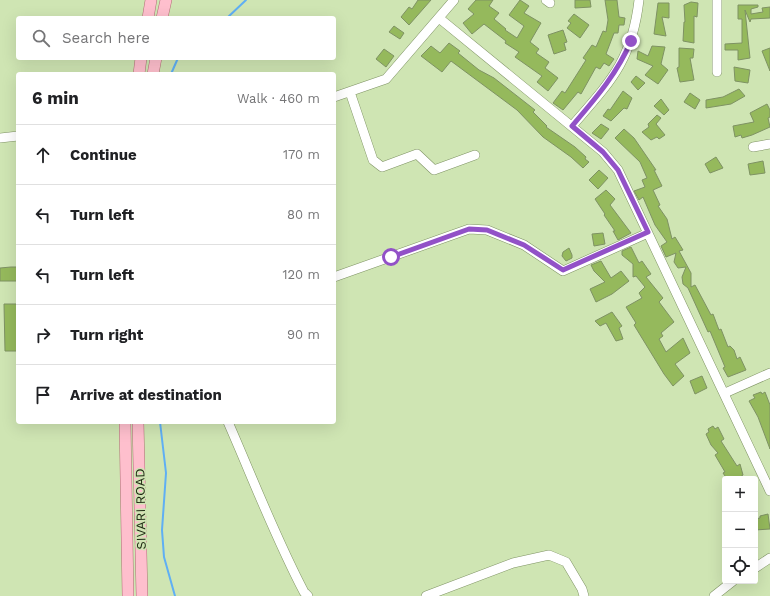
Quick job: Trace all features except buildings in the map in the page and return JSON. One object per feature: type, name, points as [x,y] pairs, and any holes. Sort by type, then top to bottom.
[{"type":"main road","points":[[148,16],[151,0]]},
{"type":"main road","points":[[162,16],[166,0]]},
{"type":"main road","points":[[139,72],[141,60]]},
{"type":"main road","points":[[153,72],[156,60]]},
{"type":"main road","name":"SIVARI ROAD","points":[[125,424],[128,596]]},
{"type":"main road","name":"SIVARI ROAD","points":[[138,424],[142,596]]},
{"type":"street","points":[[336,96],[386,80],[454,0]]},
{"type":"street","points":[[572,126],[605,87],[623,60],[636,26],[639,0]]},
{"type":"street","points":[[717,0],[717,72]]},
{"type":"street","points":[[439,18],[603,152],[618,170],[770,491]]},
{"type":"street","points":[[350,92],[373,160],[382,167],[417,154],[434,170],[475,155]]},
{"type":"street","points":[[0,138],[16,136]]},
{"type":"street","points":[[753,147],[770,144]]},
{"type":"street","points":[[336,276],[469,229],[487,230],[524,245],[563,270],[648,232]]},
{"type":"street","points":[[724,393],[770,373]]},
{"type":"street","points":[[229,424],[282,551],[304,592],[308,596]]},
{"type":"street","points":[[426,596],[442,594],[513,563],[549,555],[566,562],[582,589],[584,596]]},
{"type":"street","points":[[758,566],[770,558]]},
{"type":"street","points":[[714,596],[729,584]]},
{"type":"waterway","points":[[229,16],[246,0]]},
{"type":"waterway","points":[[172,72],[177,60]]},
{"type":"waterway","points":[[160,424],[166,473],[162,530],[164,557],[175,596]]},
{"type":"route","points":[[391,257],[469,229],[487,230],[524,245],[563,270],[590,260],[648,232],[618,170],[603,152],[572,126],[605,87],[623,60],[631,41]]}]
